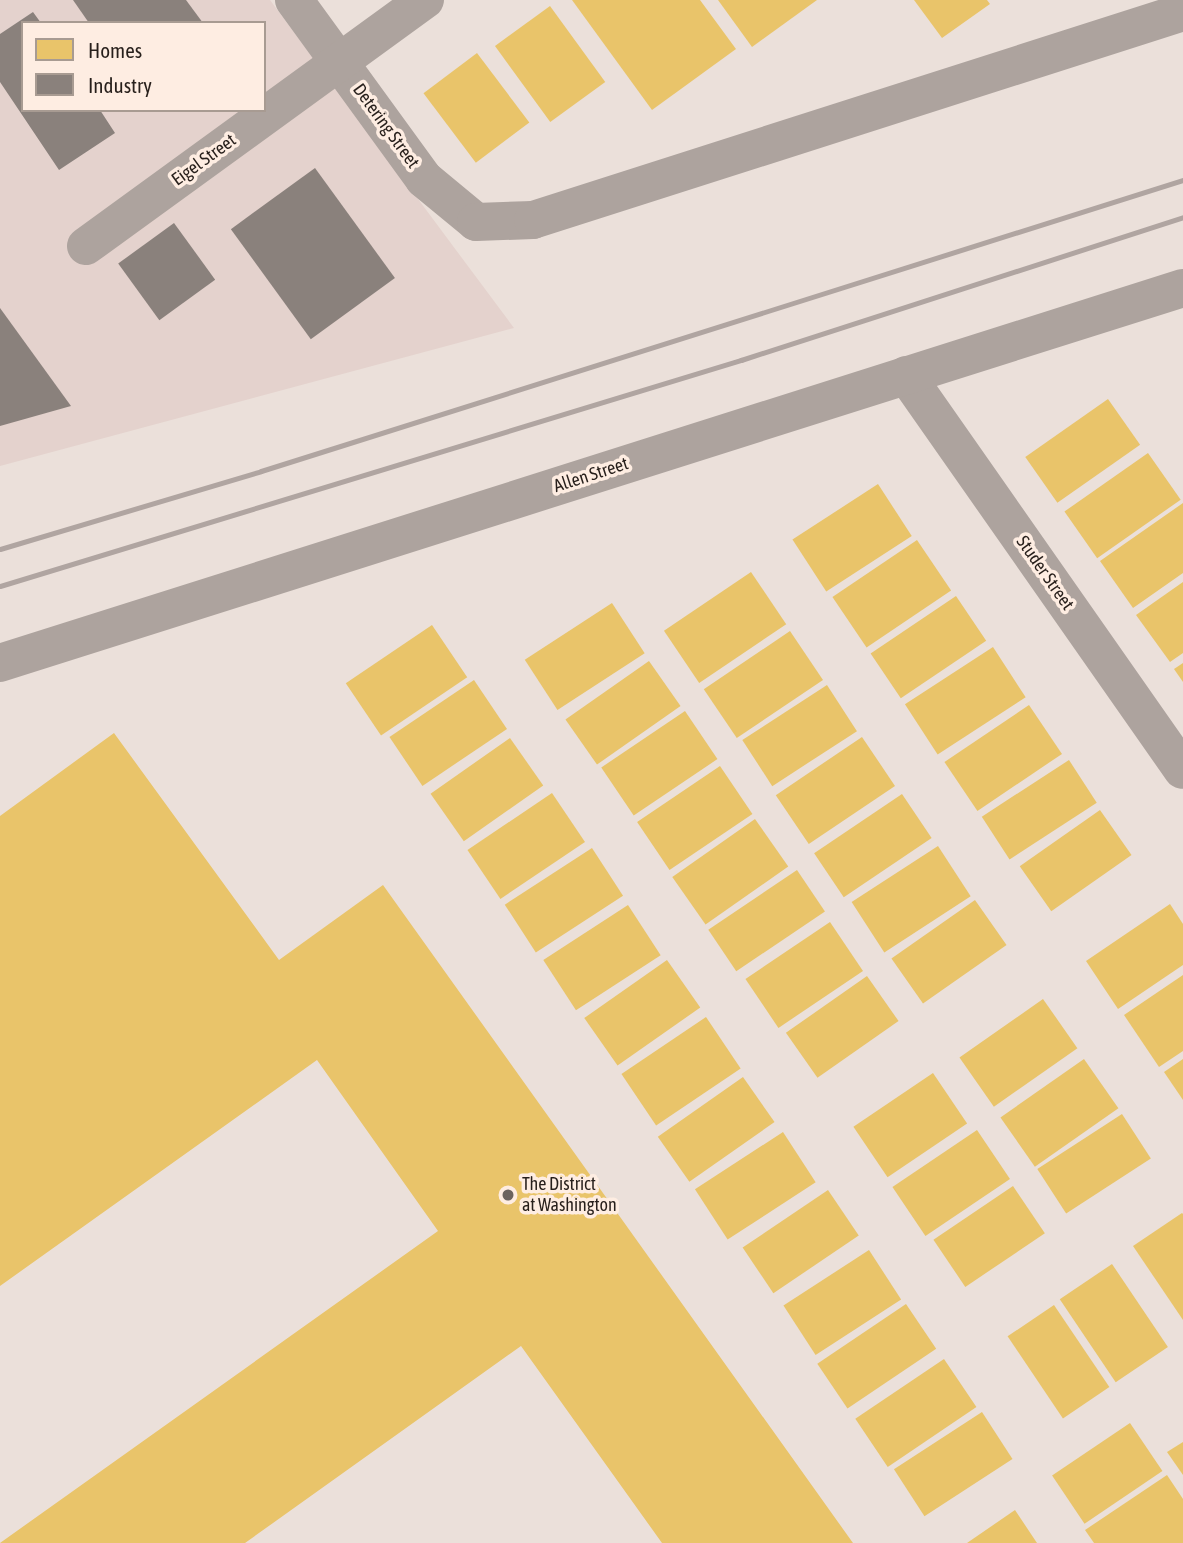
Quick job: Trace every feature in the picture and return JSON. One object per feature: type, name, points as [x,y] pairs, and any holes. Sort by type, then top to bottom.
[{"type":"street","name":"Detering Street","points":[[294,0],[424,179],[477,222],[533,220],[1183,12]]},
{"type":"street","name":"Eigel Street","points":[[86,246],[425,0]]},
{"type":"street","name":"Allen Street","points":[[0,663],[1183,288]]},
{"type":"street","name":"Studer Street","points":[[906,375],[1183,770]]},
{"type":"shaded area","points":[[0,0],[270,0],[514,328],[0,466]]},
{"type":"building: Homes","points":[[572,0],[700,0],[736,49],[652,110]]},
{"type":"building: Homes","points":[[718,0],[817,0],[752,47]]},
{"type":"building: Homes","points":[[914,0],[987,0],[990,4],[942,38]]},
{"type":"building: Homes","points":[[550,6],[605,82],[550,122],[495,46]]},
{"type":"building: Homes","points":[[477,53],[529,122],[476,163],[423,93]]},
{"type":"building: Homes","points":[[1108,399],[1140,445],[1057,503],[1025,457]]},
{"type":"building: Homes","points":[[1148,453],[1181,500],[1097,558],[1064,512]]},
{"type":"building: Homes","points":[[878,484],[912,536],[826,592],[792,540]]},
{"type":"building: Homes","points":[[1183,503],[1183,573],[1133,608],[1100,561]]},
{"type":"building: Homes","points":[[917,540],[951,591],[867,648],[832,597]]},
{"type":"building: Homes","points":[[751,572],[786,624],[699,683],[664,631]]},
{"type":"building: Homes","points":[[1183,582],[1183,653],[1170,662],[1136,615]]},
{"type":"building: Homes","points":[[956,596],[986,641],[901,698],[871,654]]},
{"type":"building: Homes","points":[[612,603],[645,653],[557,710],[525,660]]},
{"type":"building: Homes","points":[[432,625],[467,677],[381,735],[346,683]]},
{"type":"building: Homes","points":[[790,631],[823,680],[737,738],[704,689]]},
{"type":"building: Homes","points":[[993,647],[1026,697],[938,755],[905,704]]},
{"type":"building: Homes","points":[[649,661],[681,706],[597,765],[565,720]]},
{"type":"building: Homes","points":[[1183,663],[1183,682],[1174,669]]},
{"type":"building: Homes","points":[[474,680],[507,729],[422,786],[389,737]]},
{"type":"building: Homes","points":[[827,685],[857,731],[772,786],[742,740]]},
{"type":"building: Homes","points":[[1029,705],[1062,754],[977,811],[944,762]]},
{"type":"building: Homes","points":[[685,711],[717,759],[634,816],[601,767]]},
{"type":"building: Homes","name":"The District at Washington","points":[[114,733],[279,960],[383,885],[853,1543],[662,1543],[521,1346],[245,1543],[0,1543],[438,1231],[317,1060],[0,1286],[0,816]]},
{"type":"building: Homes","points":[[862,737],[895,786],[809,844],[776,795]]},
{"type":"building: Homes","points":[[510,738],[543,786],[464,841],[431,794]]},
{"type":"building: Homes","points":[[1069,760],[1097,803],[1010,859],[982,817]]},
{"type":"building: Homes","points":[[720,766],[752,814],[670,870],[637,822]]},
{"type":"building: Homes","points":[[552,793],[585,842],[500,899],[467,850]]},
{"type":"building: Homes","points":[[902,794],[932,838],[844,897],[814,853]]},
{"type":"building: Homes","points":[[1100,810],[1132,855],[1051,911],[1020,866]]},
{"type":"building: Homes","points":[[755,819],[788,867],[706,924],[672,877]]},
{"type":"building: Homes","points":[[938,846],[971,896],[884,952],[852,902]]},
{"type":"building: Homes","points":[[592,848],[623,896],[536,952],[505,905]]},
{"type":"building: Homes","points":[[797,870],[825,911],[736,971],[708,930]]},
{"type":"building: Homes","points":[[975,900],[1007,945],[923,1004],[891,959]]},
{"type":"building: Homes","points":[[1170,904],[1183,924],[1183,965],[1118,1009],[1086,961]]},
{"type":"building: Homes","points":[[628,905],[661,955],[576,1010],[543,960]]},
{"type":"building: Homes","points":[[830,922],[863,971],[778,1028],[745,979]]},
{"type":"building: Homes","points":[[667,960],[700,1008],[618,1065],[584,1018]]},
{"type":"building: Homes","points":[[1183,975],[1183,1051],[1159,1067],[1124,1015]]},
{"type":"building: Homes","points":[[867,976],[899,1021],[817,1078],[786,1033]]},
{"type":"building: Homes","points":[[1043,999],[1077,1048],[994,1107],[959,1058]]},
{"type":"building: Homes","points":[[706,1017],[741,1068],[656,1125],[621,1074]]},
{"type":"building: Homes","points":[[1084,1059],[1118,1108],[1035,1167],[1000,1118]]},
{"type":"building: Homes","points":[[1183,1059],[1183,1100],[1164,1072]]},
{"type":"building: Homes","points":[[933,1073],[967,1124],[888,1177],[853,1127]]},
{"type":"building: Homes","points":[[743,1077],[775,1122],[689,1182],[658,1137]]},
{"type":"building: Homes","points":[[1122,1114],[1151,1158],[1066,1213],[1037,1169]]},
{"type":"building: Homes","points":[[977,1130],[1010,1179],[925,1236],[892,1187]]},
{"type":"building: Homes","points":[[783,1132],[816,1182],[728,1240],[695,1189]]},
{"type":"building: Homes","points":[[1013,1186],[1045,1233],[965,1287],[933,1240]]},
{"type":"building: Homes","points":[[828,1190],[859,1236],[773,1293],[743,1248]]},
{"type":"building: Homes","points":[[1183,1214],[1183,1320],[1133,1246]]},
{"type":"building: Homes","points":[[869,1250],[901,1299],[816,1355],[783,1306]]},
{"type":"building: Homes","points":[[1112,1264],[1168,1347],[1116,1382],[1060,1299]]},
{"type":"building: Homes","points":[[906,1304],[936,1349],[847,1409],[817,1364]]},
{"type":"building: Homes","points":[[1054,1305],[1109,1387],[1063,1418],[1008,1336]]},
{"type":"building: Homes","points":[[944,1359],[976,1407],[888,1467],[855,1419]]},
{"type":"building: Homes","points":[[982,1412],[1012,1459],[924,1516],[894,1469]]},
{"type":"building: Homes","points":[[1130,1423],[1162,1471],[1085,1524],[1052,1476]]},
{"type":"building: Homes","points":[[1183,1442],[1183,1475],[1167,1452]]},
{"type":"building: Homes","points":[[1167,1475],[1183,1499],[1183,1543],[1094,1543],[1085,1530]]},
{"type":"building: Homes","points":[[1015,1510],[1037,1543],[967,1543]]},
{"type":"building: Industry","points":[[73,0],[186,0],[202,21],[88,21]]},
{"type":"building: Industry","points":[[33,12],[40,21],[21,21],[21,112],[101,112],[115,133],[59,170],[0,82],[0,34]]},
{"type":"building: Industry","points":[[315,168],[395,278],[311,339],[231,229]]},
{"type":"building: Industry","points":[[174,223],[215,280],[159,320],[118,264]]},
{"type":"building: Industry","points":[[0,308],[71,406],[0,426]]},
{"type":"railway","points":[[0,549],[261,471],[1183,180]]},
{"type":"railway","points":[[0,586],[741,360],[1183,217]]},
{"type":"place","name":"The District at Washington","points":[[508,1195]]}]
